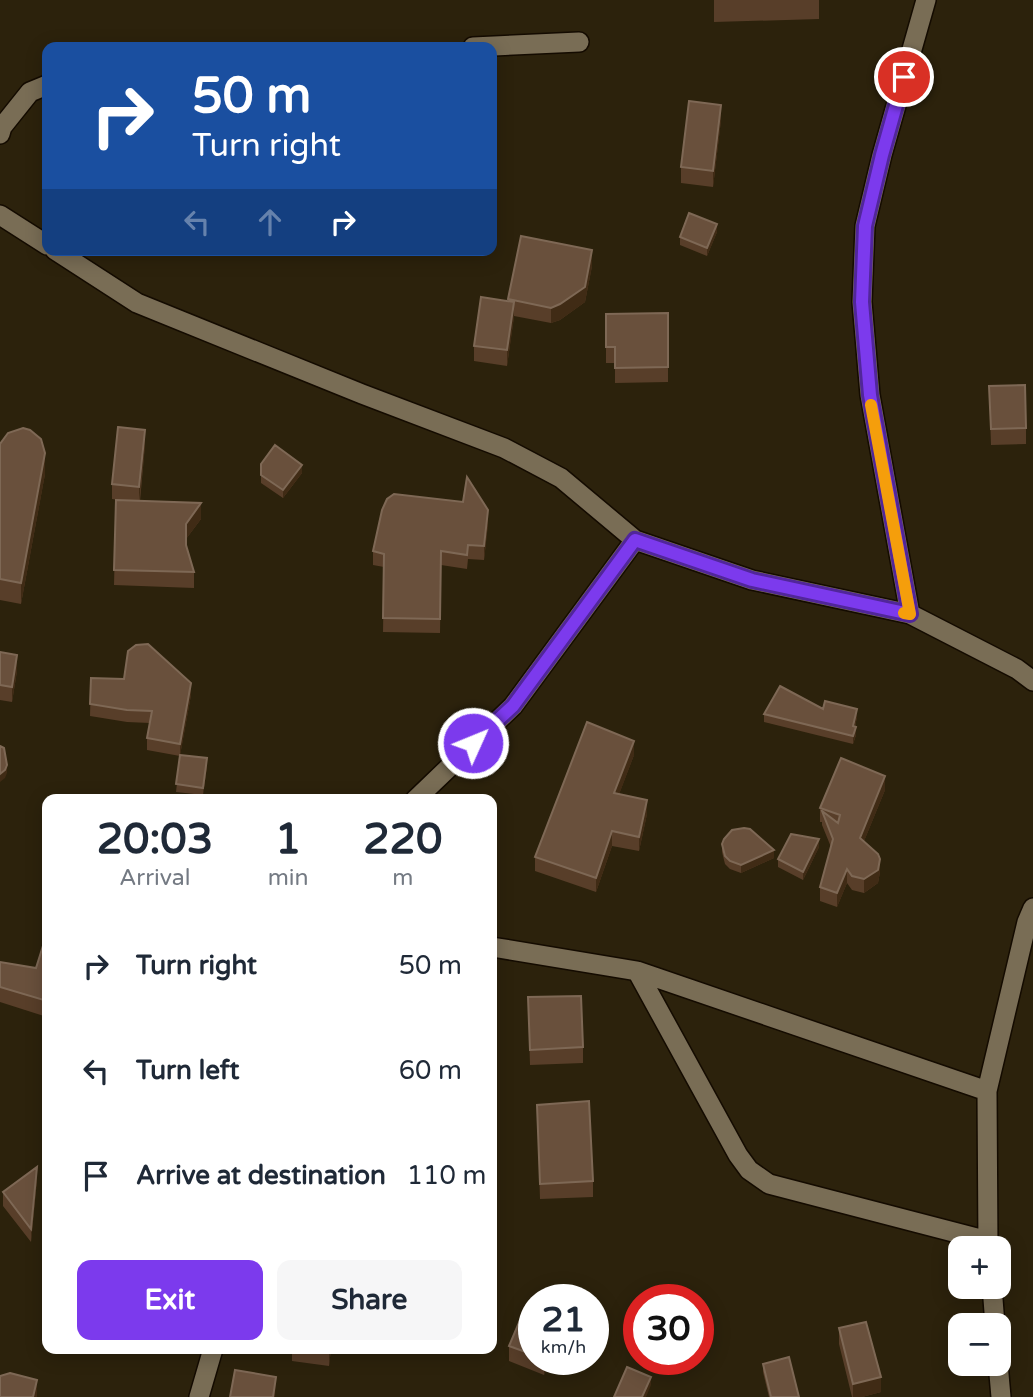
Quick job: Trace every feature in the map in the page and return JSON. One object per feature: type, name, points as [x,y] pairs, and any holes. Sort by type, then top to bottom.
[{"type":"street","points":[[910,614],[870,395],[862,302],[865,226],[926,0]]},
{"type":"street","points":[[497,46],[579,42]]},
{"type":"street","points":[[0,134],[2,127],[30,92],[42,87]]},
{"type":"street","points":[[0,215],[42,242]]},
{"type":"street","points":[[64,256],[137,303],[504,448],[561,478],[635,540],[752,580],[910,614],[1028,672]]},
{"type":"street","points":[[421,794],[513,706],[635,540]]},
{"type":"street","points":[[988,1236],[987,1091],[1031,917]]},
{"type":"street","points":[[497,948],[637,971],[987,1091]]},
{"type":"street","points":[[637,971],[738,1155],[750,1170],[769,1184],[959,1236]]},
{"type":"street","points":[[199,1397],[212,1354]]},
{"type":"street","points":[[999,1376],[1001,1397]]},
{"type":"building","points":[[689,101],[721,105],[713,171],[681,167]]},
{"type":"building","points":[[689,213],[717,224],[707,248],[680,237]]},
{"type":"building","points":[[521,236],[592,250],[585,287],[551,308],[508,299]]},
{"type":"building","points":[[481,297],[514,302],[507,350],[474,346]]},
{"type":"building","points":[[668,313],[668,367],[615,368],[615,347],[606,347],[606,314]]},
{"type":"building","points":[[1025,385],[1026,428],[991,429],[989,386]]},
{"type":"building","points":[[118,427],[145,430],[139,487],[112,484]]},
{"type":"building","points":[[23,428],[41,439],[45,453],[21,583],[0,579],[0,444],[8,433]]},
{"type":"building","points":[[275,445],[302,465],[283,490],[261,475],[261,464]]},
{"type":"building","points":[[467,477],[488,510],[484,546],[468,545],[467,555],[441,551],[440,619],[383,618],[384,554],[373,551],[387,499],[394,494],[463,502]]},
{"type":"building","points":[[116,500],[201,503],[186,524],[186,545],[194,572],[114,570]]},
{"type":"building","points":[[148,644],[191,683],[180,744],[147,738],[152,711],[90,704],[91,678],[124,679],[128,651],[136,645]]},
{"type":"building","points":[[0,652],[17,655],[12,687],[0,685]]},
{"type":"building","points":[[780,686],[823,709],[825,701],[857,709],[853,736],[764,714]]},
{"type":"building","points":[[587,722],[634,741],[614,793],[647,800],[639,837],[612,831],[596,878],[535,857]]},
{"type":"building","points":[[0,746],[4,748],[7,765],[0,774]]},
{"type":"building","points":[[180,755],[207,758],[203,788],[176,784]]},
{"type":"building","points":[[841,758],[885,776],[860,838],[878,854],[878,870],[864,879],[852,876],[847,869],[837,893],[820,887],[833,839],[822,811],[838,823],[840,815],[820,808]]},
{"type":"building","points":[[750,829],[774,850],[741,865],[730,861],[725,856],[722,844],[724,839],[732,830]]},
{"type":"building","points":[[791,834],[819,839],[803,872],[778,859]]},
{"type":"building","points":[[42,949],[42,1000],[0,987],[0,962],[36,968]]},
{"type":"building","points":[[581,996],[583,1047],[530,1050],[528,997]]},
{"type":"building","points":[[589,1101],[593,1181],[540,1184],[537,1105]]},
{"type":"building","points":[[37,1167],[31,1229],[3,1192]]},
{"type":"building","points":[[866,1322],[881,1377],[853,1384],[839,1328]]},
{"type":"building","points":[[518,1325],[518,1349],[509,1346]]},
{"type":"building","points":[[789,1357],[799,1397],[771,1397],[763,1364]]},
{"type":"building","points":[[235,1370],[276,1377],[273,1397],[230,1397]]},
{"type":"building","points":[[10,1373],[37,1380],[33,1397],[0,1397],[0,1376]]},
{"type":"building","points":[[624,1375],[651,1377],[642,1397],[614,1397]]},
{"type":"slow traffic","points":[[871,405],[910,614],[904,613]]},
{"type":"route","points":[[473,743],[513,706],[635,540],[752,580],[910,614],[870,395],[862,302],[865,226],[904,77]]}]
